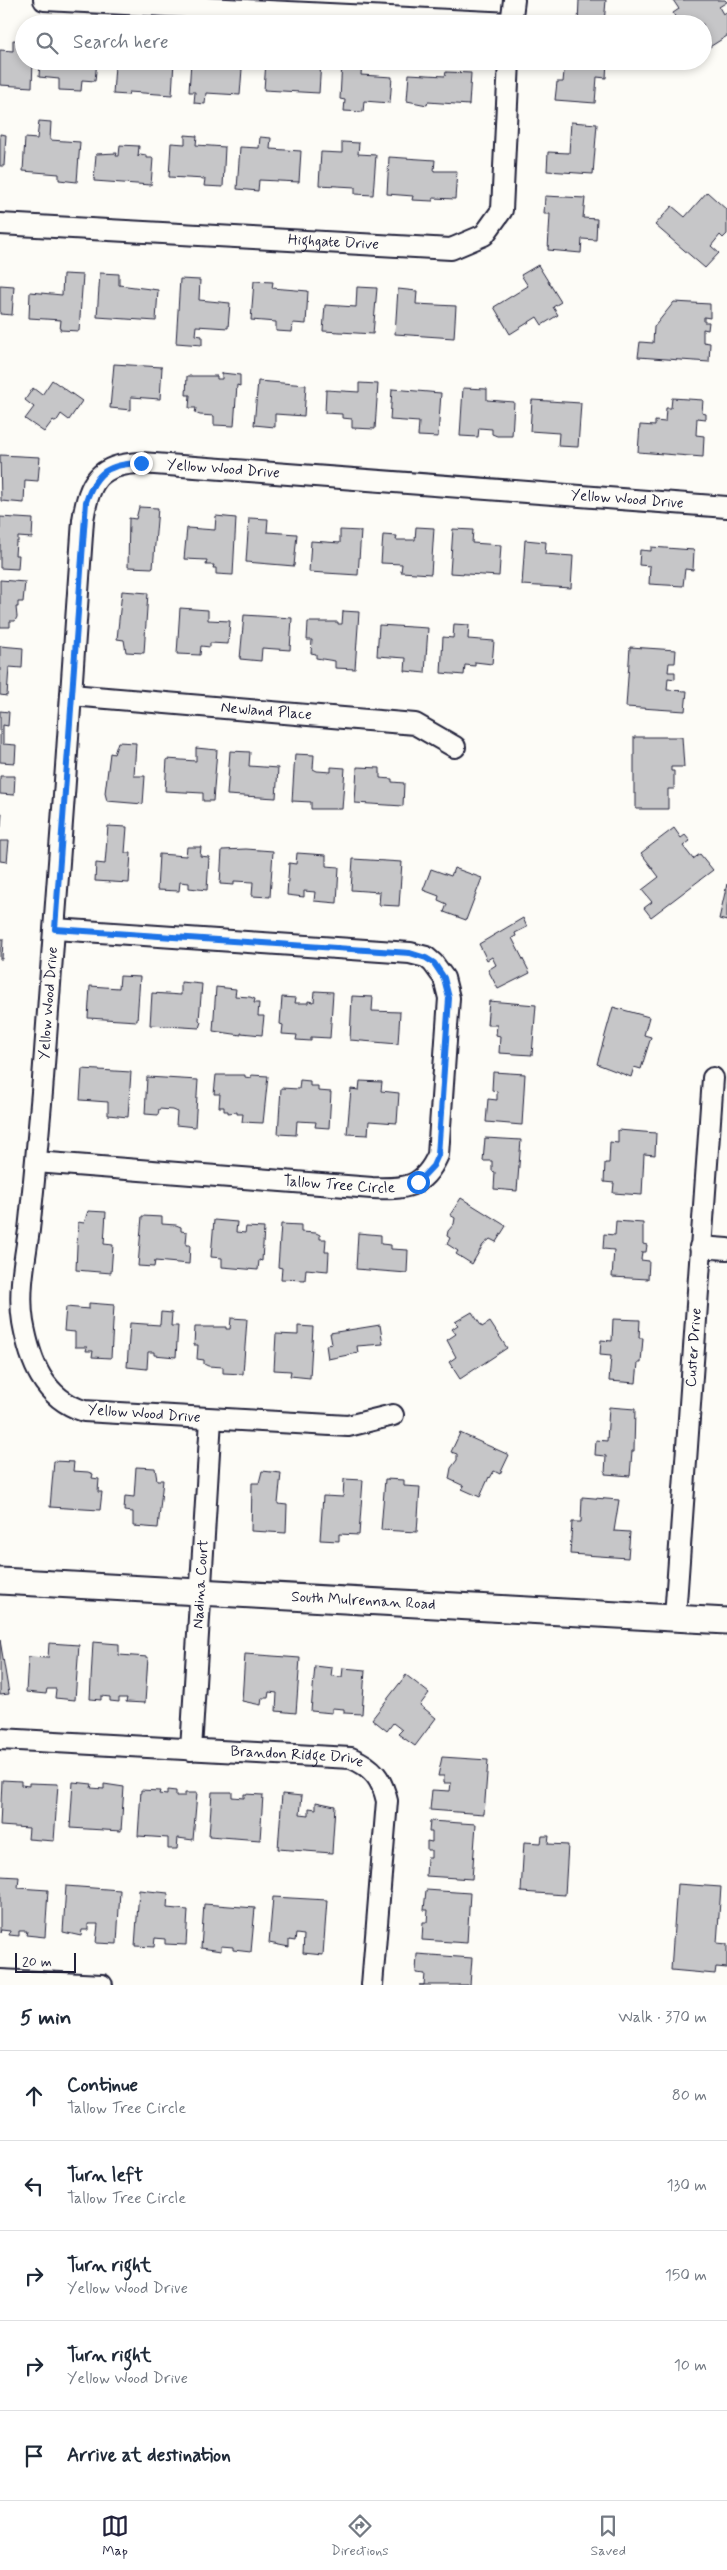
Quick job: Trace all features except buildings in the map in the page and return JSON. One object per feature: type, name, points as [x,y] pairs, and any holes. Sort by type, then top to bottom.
[{"type":"street","points":[[44,0],[349,15]]},
{"type":"street","points":[[512,15],[514,0]]},
{"type":"street","name":"Highgate Drive","points":[[0,224],[451,249],[484,235],[502,210],[509,70]]},
{"type":"street","name":"Yellow Wood Drive","points":[[393,1415],[348,1426],[84,1411],[70,1407],[57,1398],[36,1369],[23,1321],[21,1296],[36,1162],[86,502],[96,479],[104,471],[114,466],[141,463],[727,507]]},
{"type":"street","name":"Newland Place","points":[[71,695],[416,724],[455,747]]},
{"type":"street","name":"Tallow Tree Circle","points":[[36,1162],[372,1188],[409,1187],[426,1175],[438,1155],[449,1020],[448,988],[440,970],[426,958],[410,953],[55,929]]},
{"type":"street","name":"Custer Drive","points":[[675,1617],[713,1078]]},
{"type":"street","points":[[700,1247],[727,1249]]},
{"type":"street","name":"Nadina Court","points":[[191,1750],[211,1419]]},
{"type":"street","name":"South Mulrennan Road","points":[[0,1581],[727,1621]]},
{"type":"street","name":"Brandon Ridge Drive","points":[[0,1739],[351,1758],[370,1768],[381,1782],[387,1801],[372,1985]]},
{"type":"street","points":[[0,1980],[102,1985]]},
{"type":"route","points":[[141,463],[126,463],[104,471],[90,488],[86,502],[83,520],[55,929],[410,953],[426,958],[434,963],[440,970],[448,988],[449,1020],[438,1155],[433,1166],[418,1182]]}]
